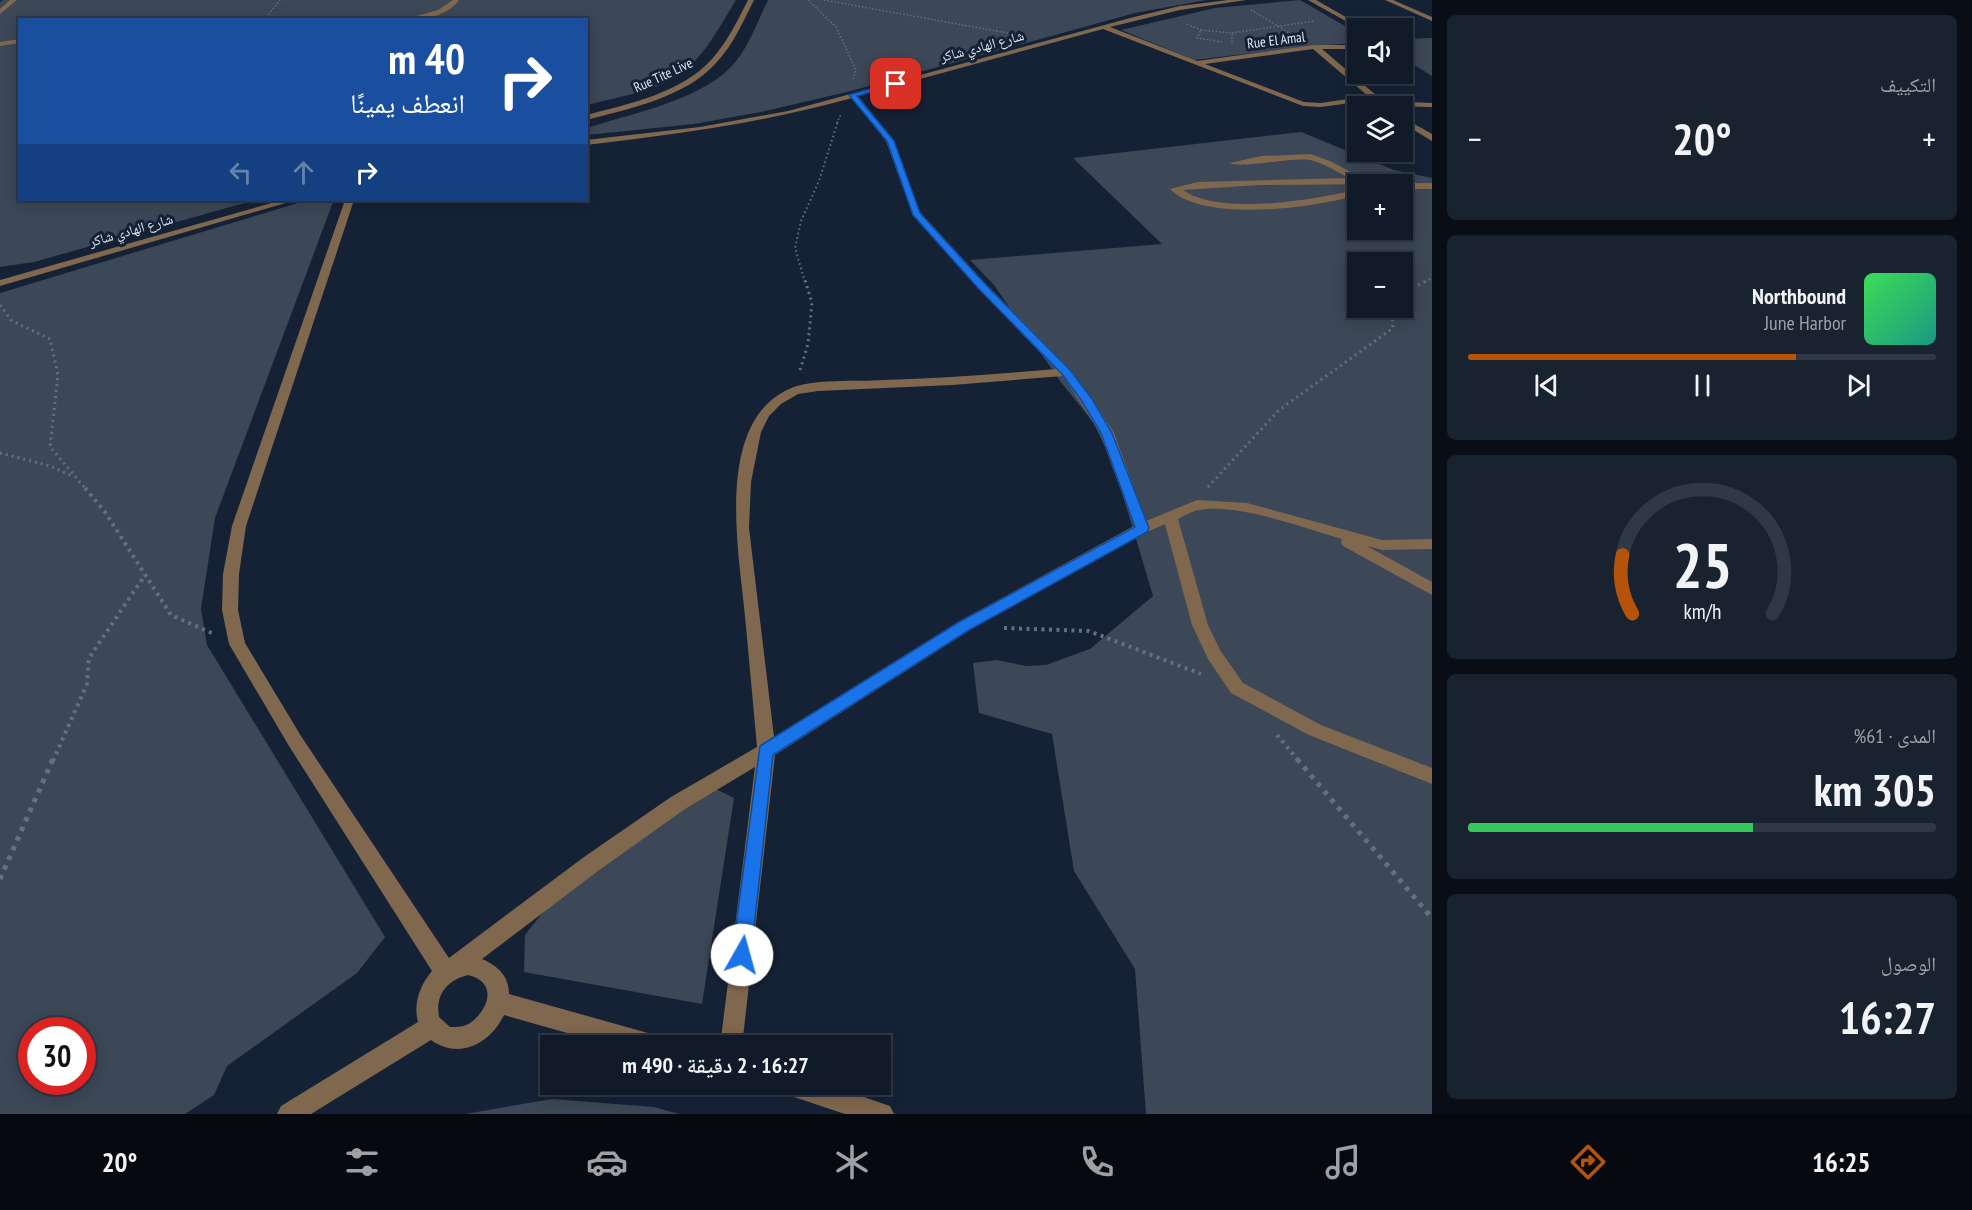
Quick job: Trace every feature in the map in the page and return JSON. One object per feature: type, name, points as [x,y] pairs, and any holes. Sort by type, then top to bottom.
[{"type":"street","points":[[0,12],[14,0]]},
{"type":"street","points":[[413,18],[440,11],[454,5],[456,0]]},
{"type":"street","name":"Rue Tite Live","points":[[588,117],[666,91],[700,74],[712,65],[722,51],[751,0]]},
{"type":"street","points":[[1311,0],[1347,19]]},
{"type":"street","points":[[1388,0],[1432,19]]},
{"type":"street","name":"شارع الهادي شاكر","points":[[588,143],[739,123],[789,113],[1170,10],[1238,1]]},
{"type":"street","points":[[1103,27],[1310,105],[1347,103]]},
{"type":"street","points":[[0,44],[18,41]]},
{"type":"street","points":[[1315,47],[1371,96]]},
{"type":"street","name":"Rue El Amal","points":[[1197,63],[1315,47],[1347,47]]},
{"type":"street","points":[[1338,66],[1347,66]]},
{"type":"street","points":[[851,96],[890,141],[916,213],[1066,372],[1086,399],[1107,433],[1142,528]]},
{"type":"street","points":[[1413,104],[1432,105]]},
{"type":"street","points":[[1413,126],[1432,138]]},
{"type":"street","points":[[1234,163],[1261,159],[1310,157],[1351,174]]},
{"type":"street","points":[[1347,183],[1260,182],[1188,186],[1175,189],[1180,195],[1196,203],[1215,206],[1327,201],[1347,195]]},
{"type":"street","points":[[1413,186],[1432,186]]},
{"type":"street","name":"شارع الهادي شاكر","points":[[0,282],[287,201]]},
{"type":"street","points":[[349,201],[239,526],[231,574],[230,610],[237,644],[295,741],[450,970]]},
{"type":"street","points":[[732,1035],[766,751],[742,528],[744,482],[754,432],[764,414],[777,401],[794,391],[818,387],[952,381],[1066,372]]},
{"type":"street","points":[[450,970],[468,964],[484,968],[493,975],[499,989],[498,1002],[493,1016],[484,1027],[465,1037],[453,1039],[440,1035],[431,1027],[426,1013],[427,1000],[435,982],[450,970],[591,864],[678,803],[766,751],[964,626],[1142,528],[1197,505],[1226,505],[1247,508],[1382,545],[1432,544]]},
{"type":"street","points":[[1170,517],[1200,625],[1214,654],[1237,688],[1315,730],[1432,776]]},
{"type":"street","points":[[1329,532],[1432,589]]},
{"type":"street","points":[[498,1002],[616,1035]]},
{"type":"street","points":[[289,1114],[431,1027]]},
{"type":"street","points":[[822,1095],[882,1114]]},
{"type":"path","points":[[266,18],[280,0]]},
{"type":"path","points":[[794,391],[808,344],[812,303],[795,248],[801,222],[819,181],[831,138],[851,96],[855,70],[837,27],[813,1],[808,0]]},
{"type":"path","points":[[824,0],[1015,34],[1047,42]]},
{"type":"path","points":[[1238,1],[1278,27],[1315,47]]},
{"type":"path","points":[[1232,33],[1232,44],[1197,38],[1201,30],[1232,33],[1343,17]]},
{"type":"path","points":[[1413,288],[1432,278]]},
{"type":"path","points":[[0,304],[12,321],[50,339],[58,375],[50,447],[105,512],[171,615],[237,644]]},
{"type":"path","points":[[1197,505],[1204,491],[1279,410],[1393,328],[1392,318]]},
{"type":"path","points":[[0,453],[50,466],[75,477]]},
{"type":"path","points":[[0,879],[87,684],[89,658],[145,575]]},
{"type":"path","points":[[964,626],[1089,631],[1237,688]]},
{"type":"path","points":[[1275,733],[1432,918]]},
{"type":"shaded area","points":[[2,0],[736,0],[703,52],[686,70],[667,82],[645,91],[588,105],[588,18],[18,18],[18,201],[251,201],[34,262],[0,267],[0,2]]},
{"type":"shaded area","points":[[768,0],[1207,0],[1135,13],[847,92],[761,112],[694,124],[588,135],[588,128],[662,105],[700,89],[730,68],[752,36]]},
{"type":"shaded area","points":[[1300,0],[1347,27],[1347,44],[1194,60],[1121,30],[1215,8]]},
{"type":"shaded area","points":[[1432,38],[1432,76],[1413,64],[1413,39]]},
{"type":"shaded area","points":[[1301,132],[1347,151],[1347,162],[1374,162],[1394,170],[1413,174],[1432,178],[1432,1114],[1146,1114],[1135,969],[1074,871],[1052,734],[979,713],[973,663],[997,660],[1026,666],[1046,665],[1090,649],[1153,596],[1114,465],[1093,422],[1060,381],[994,285],[970,260],[1162,244],[1073,158]]},
{"type":"shaded area","points":[[305,201],[332,201],[215,518],[201,609],[207,645],[385,937],[357,973],[227,1066],[214,1095],[185,1114],[0,1114],[0,293]]},
{"type":"shaded area","points":[[712,787],[734,798],[702,1004],[524,972],[525,935],[548,906]]},
{"type":"shaded area","points":[[552,1099],[654,1107],[679,1114],[465,1114]]},
{"type":"route","points":[[742,955],[766,751],[964,626],[1142,528],[1107,433],[1086,399],[1066,372],[982,286],[916,213],[890,141],[853,95],[896,84]]}]
